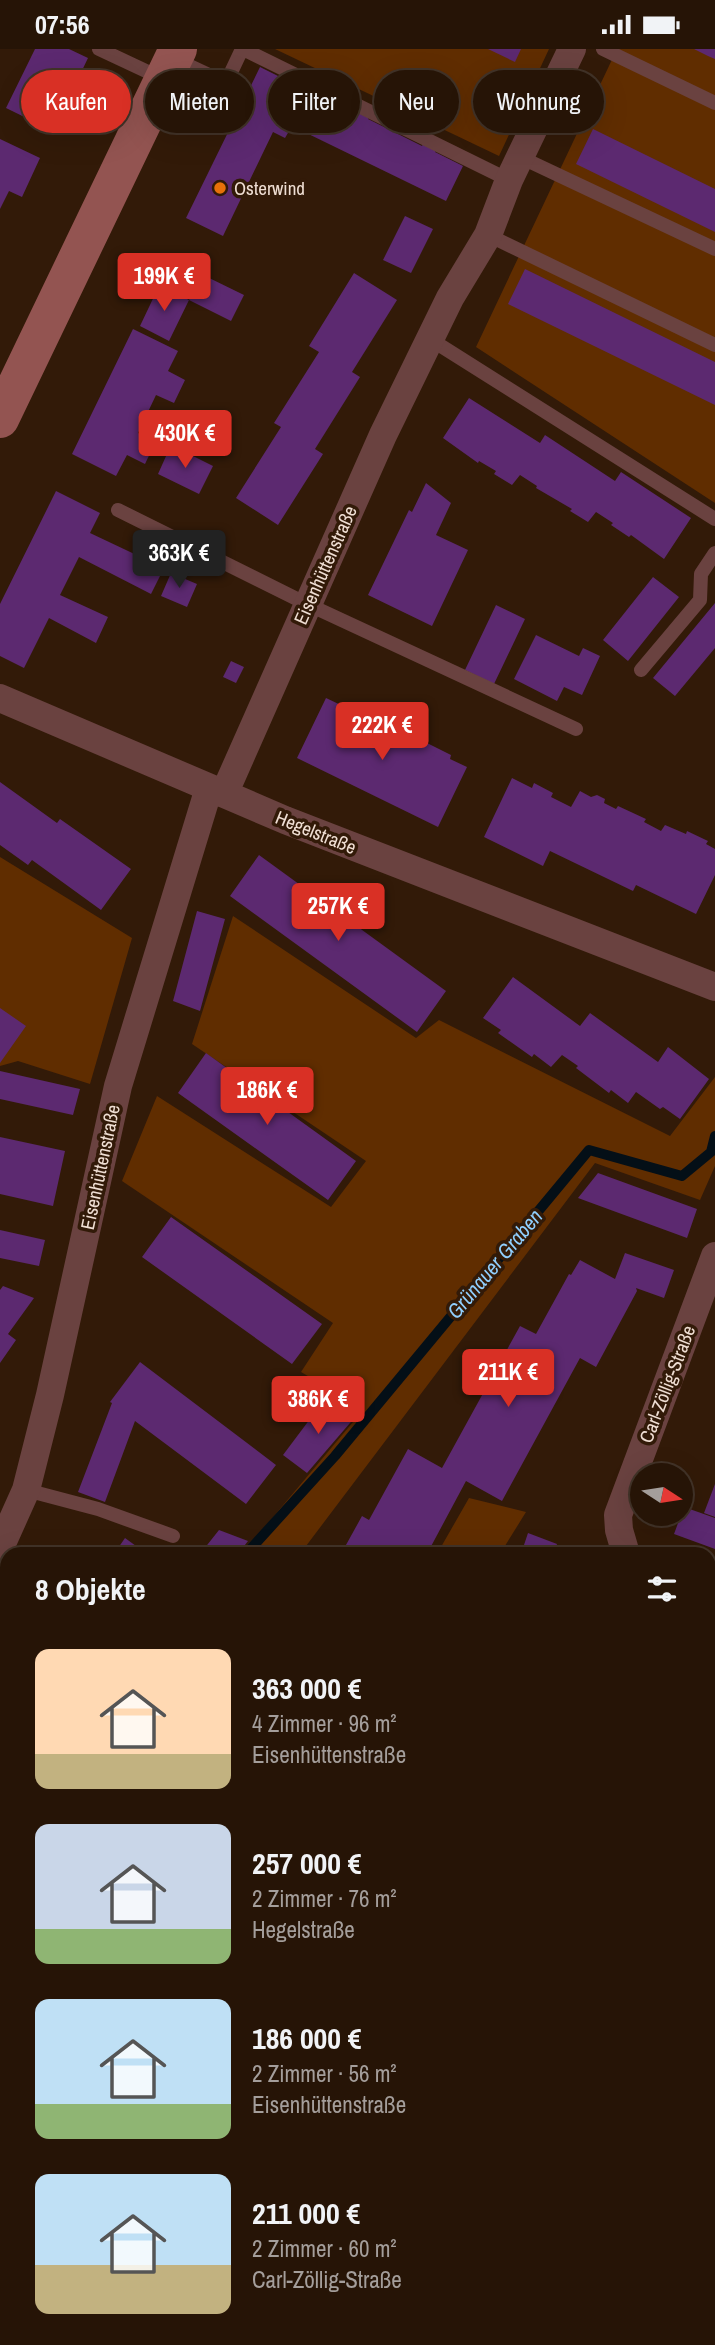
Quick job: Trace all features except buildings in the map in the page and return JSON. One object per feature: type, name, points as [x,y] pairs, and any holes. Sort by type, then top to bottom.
[{"type":"main road","points":[[0,419],[172,63]]},
{"type":"street","name":"Eisenhüttenstraße","points":[[0,1547],[26,1489],[50,1395],[118,1086],[217,791],[307,604],[383,435],[450,298],[488,235],[514,168],[572,49]]},
{"type":"street","name":"Hegelstraße","points":[[0,698],[285,820],[715,986]]},
{"type":"street","name":"Carl-Zöllig-Straße","points":[[623,1547],[618,1515],[715,1256]]},
{"type":"lane","points":[[99,49],[172,63],[226,83],[243,49],[514,168],[715,249]]},
{"type":"lane","points":[[603,49],[715,103]]},
{"type":"lane","points":[[488,235],[715,345]]},
{"type":"lane","points":[[430,339],[715,519]]},
{"type":"lane","points":[[118,510],[307,604],[576,729]]},
{"type":"lane","points":[[641,670],[700,600],[701,574],[715,553]]},
{"type":"lane","points":[[26,1489],[98,1509],[173,1536]]},
{"type":"shaded area","points":[[275,49],[549,49],[539,70],[473,70],[473,133],[510,133],[499,156],[451,133],[459,133],[459,70],[374,70],[374,96],[360,90],[360,70],[319,70]]},
{"type":"shaded area","points":[[617,49],[715,49],[715,503],[476,347],[577,133],[604,133],[604,76]]},
{"type":"shaded area","points":[[0,857],[132,938],[90,1084],[18,1061],[0,1066]]},
{"type":"shaded area","points":[[233,916],[416,1038],[439,1020],[670,1136],[715,1077],[715,1166],[700,1200],[595,1163],[305,1547],[248,1547],[364,1409],[301,1372],[333,1323],[122,1181],[157,1096],[331,1207],[366,1161],[192,1044]]},
{"type":"shaded area","points":[[469,1498],[526,1512],[504,1547],[441,1547]]},
{"type":"waterway","name":"Grünauer Graben","points":[[252,1547],[335,1456],[589,1150],[682,1176],[711,1152],[715,1136]]},
{"type":"place","name":"Osterwind","points":[[220,188]]}]
